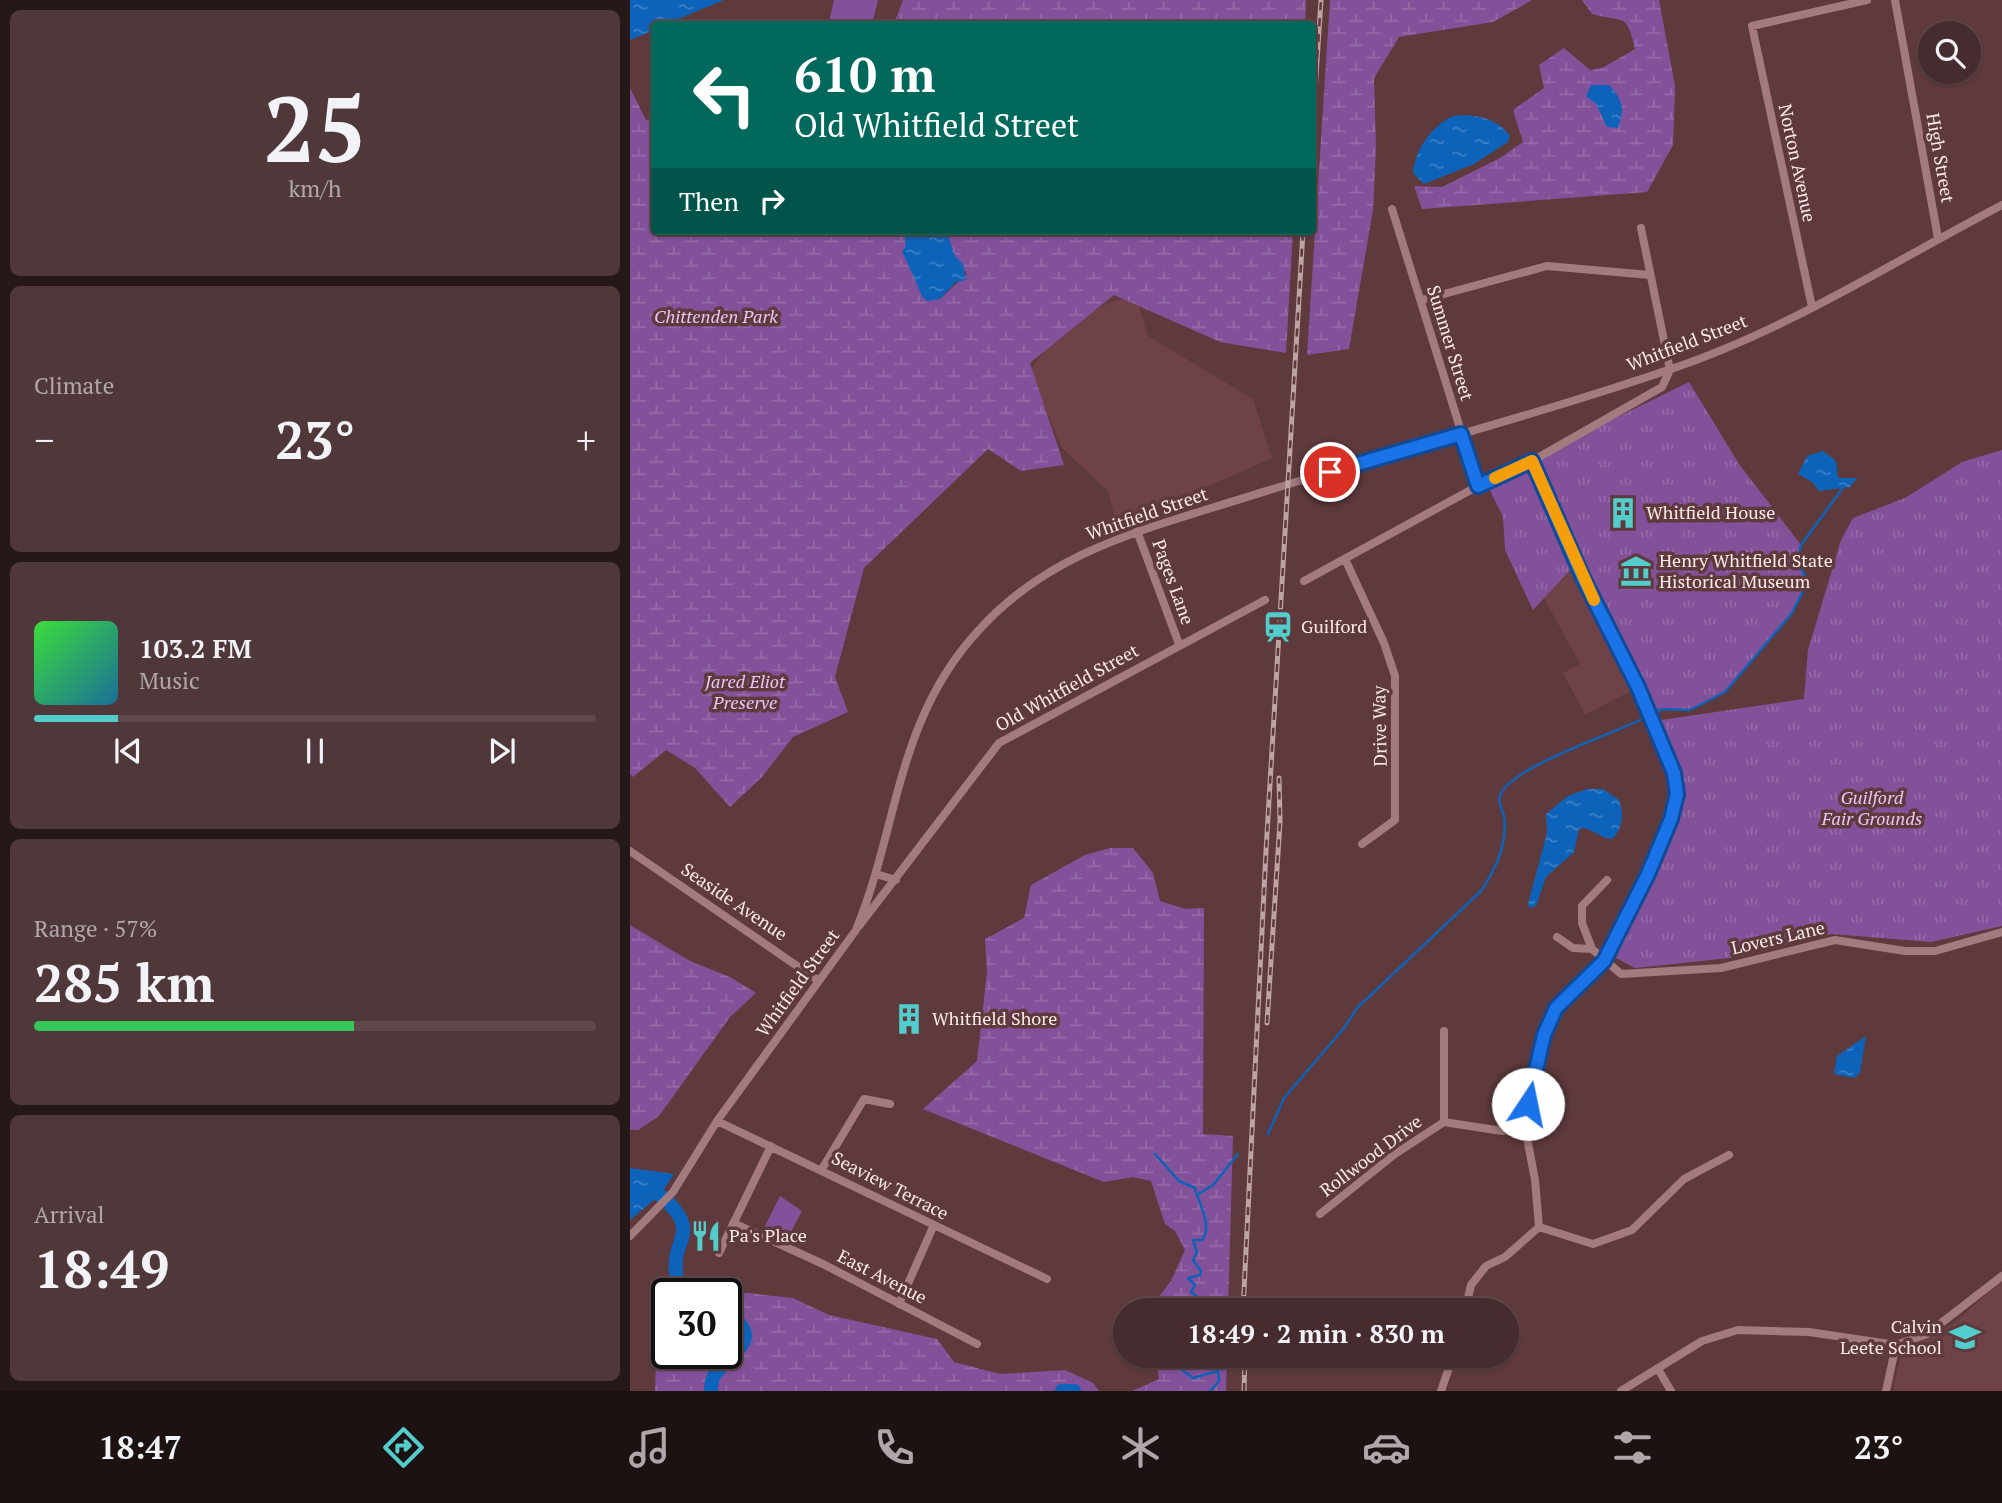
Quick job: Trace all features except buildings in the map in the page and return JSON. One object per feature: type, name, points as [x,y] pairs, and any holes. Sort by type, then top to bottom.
[{"type":"street","name":"Norton Avenue","points":[[1812,307],[1752,26],[1867,0]]},
{"type":"street","name":"High Street","points":[[1895,0],[1938,238]]},
{"type":"street","name":"Whitfield Street","points":[[630,1236],[673,1192],[718,1121],[856,930],[876,874],[911,740],[945,672],[961,651],[1018,591],[1098,545],[1137,531],[1670,370],[1718,352],[1812,307],[2002,205]]},
{"type":"street","name":"Summer Street","points":[[1392,209],[1478,486]]},
{"type":"street","points":[[1304,581],[1478,486],[1532,461],[1662,387],[1670,370],[1641,228]]},
{"type":"street","points":[[1422,300],[1547,266],[1650,275]]},
{"type":"street","points":[[1532,461],[1584,580],[1638,687],[1674,773],[1677,794],[1671,819],[1648,874],[1604,961],[1556,1008],[1538,1058],[1525,1127],[1535,1180],[1539,1227]]},
{"type":"street","name":"Pages Lane","points":[[1137,531],[1179,644]]},
{"type":"street","name":"Drive Way","points":[[1345,559],[1384,643],[1397,688],[1395,820],[1362,844]]},
{"type":"street","name":"Old Whitfield Street","points":[[856,930],[896,880],[926,835],[999,743],[1265,600]]},
{"type":"street","name":"Seaside Avenue","points":[[630,851],[819,981]]},
{"type":"street","points":[[876,874],[896,880]]},
{"type":"street","points":[[1604,961],[1592,949],[1582,923],[1582,906],[1607,880]]},
{"type":"street","name":"Lovers Lane","points":[[1604,961],[1621,974],[1721,968],[1835,940],[1905,951],[1935,951],[2002,932]]},
{"type":"street","points":[[1558,937],[1573,948],[1592,949]]},
{"type":"street","points":[[1444,1031],[1444,1122]]},
{"type":"street","points":[[822,1169],[864,1099],[890,1104]]},
{"type":"street","name":"Seaview Terrace","points":[[718,1121],[822,1169],[933,1227],[1047,1279]]},
{"type":"street","name":"Rollwood Drive","points":[[1320,1214],[1395,1154],[1444,1122],[1502,1131],[1525,1127]]},
{"type":"street","points":[[719,1253],[771,1146]]},
{"type":"street","points":[[1539,1227],[1593,1244],[1632,1230],[1684,1179],[1729,1154]]},
{"type":"street","name":"East Avenue","points":[[733,1223],[977,1344]]},
{"type":"street","points":[[899,1304],[933,1227]]},
{"type":"street","points":[[1468,1298],[1471,1285],[1486,1266],[1505,1257],[1539,1227]]},
{"type":"street","points":[[1621,1391],[1702,1341],[1738,1330],[1809,1332],[1896,1345],[1927,1334],[2002,1276]]},
{"type":"street","points":[[1886,1391],[1896,1345]]},
{"type":"street","points":[[1441,1391],[1449,1368]]},
{"type":"street","points":[[1658,1368],[1671,1391]]},
{"type":"shaded area","points":[[1135,293],[1148,336],[1253,399],[1272,458],[1117,527],[1108,491],[1062,448],[1030,372],[1043,352],[1075,317]]},
{"type":"shaded area","points":[[1577,564],[1638,687],[1585,715],[1563,673],[1580,664],[1544,598]]},
{"type":"shaded area","name":"Calvin Leete School","points":[[2002,1280],[2002,1391],[1893,1391],[1903,1344],[1938,1333],[1957,1321]]},
{"type":"green space","points":[[834,0],[878,0],[873,21],[829,21]]},
{"type":"green space","points":[[903,0],[1306,0],[1305,21],[895,21]]},
{"type":"green space","points":[[1330,0],[1532,0],[1493,22],[1399,37],[1374,78],[1376,147],[1373,210],[1349,349],[1307,355]]},
{"type":"green space","points":[[1582,0],[1659,0],[1675,86],[1673,145],[1647,192],[1422,209],[1414,186],[1442,187],[1500,158],[1523,142],[1513,110],[1544,88],[1539,65],[1564,48],[1590,70],[1602,68],[1635,49],[1626,24],[1618,19],[1592,14]]},
{"type":"green space","points":[[630,88],[646,120],[651,119],[651,235],[905,235],[906,246],[940,299],[967,274],[955,256],[947,235],[1293,235],[1286,353],[1220,342],[1114,295],[1030,363],[1064,465],[1021,471],[988,449],[864,568],[835,677],[848,712],[793,737],[762,777],[730,807],[695,768],[666,750],[633,777],[630,774]]},
{"type":"green space","points":[[1689,382],[1739,464],[1801,545],[1797,561],[1808,581],[1792,613],[1725,692],[1690,710],[1662,709],[1650,715],[1576,564],[1533,610],[1505,550],[1503,517],[1486,482]]},
{"type":"green space","name":"Guilford Fair Grounds","points":[[2002,450],[2002,926],[1931,942],[1832,934],[1729,958],[1635,968],[1616,958],[1684,798],[1661,720],[1804,699],[1808,650],[1841,540],[1853,518],[1905,498],[1962,462]]},
{"type":"green space","points":[[1110,848],[1133,848],[1153,873],[1160,901],[1185,909],[1204,908],[1203,1134],[1233,1136],[1228,1298],[1158,1298],[1171,1281],[1185,1250],[1175,1231],[1165,1224],[1151,1181],[1133,1177],[1104,1182],[923,1109],[977,1061],[987,972],[985,939],[1024,918],[1031,885],[1085,855]]},
{"type":"green space","points":[[630,925],[690,961],[730,977],[756,993],[730,1017],[659,1116],[638,1130],[630,1130]]},
{"type":"green space","points":[[780,1196],[802,1211],[785,1243],[762,1232]]},
{"type":"green space","points":[[742,1293],[793,1298],[829,1315],[937,1339],[954,1362],[1000,1374],[1065,1370],[1093,1383],[1099,1391],[655,1391],[656,1369],[742,1369]]},
{"type":"green space","points":[[1158,1368],[1227,1368],[1226,1391],[1132,1391],[1159,1379]]},
{"type":"water","points":[[630,0],[724,0],[673,21],[651,21],[651,31],[630,40]]},
{"type":"water","points":[[1591,85],[1609,85],[1617,96],[1622,109],[1618,128],[1607,127],[1596,104],[1586,96]]},
{"type":"water","points":[[1453,116],[1477,116],[1492,121],[1510,136],[1508,142],[1474,164],[1424,184],[1413,173],[1417,155],[1432,132]]},
{"type":"water","points":[[905,235],[947,235],[955,256],[963,264],[966,280],[956,282],[940,299],[927,301],[923,298],[902,251],[906,246]]},
{"type":"water","points":[[1823,451],[1836,461],[1838,478],[1857,478],[1850,487],[1819,491],[1812,482],[1798,474],[1807,456]]},
{"type":"water","points":[[1587,789],[1603,789],[1619,800],[1622,815],[1618,831],[1612,839],[1587,829],[1579,829],[1574,852],[1546,877],[1536,906],[1529,908],[1547,833],[1546,814],[1568,796]]},
{"type":"water","points":[[1866,1036],[1860,1073],[1854,1078],[1834,1074],[1837,1056]]},
{"type":"water","points":[[630,1168],[674,1174],[660,1195],[630,1220]]},
{"type":"waterway","points":[[1655,712],[1662,709],[1690,710],[1725,692],[1792,613],[1808,581],[1797,562],[1801,545],[1842,489]]},
{"type":"waterway","points":[[1268,1134],[1284,1098],[1344,1028],[1357,1008],[1481,891],[1496,865],[1502,846],[1505,826],[1500,796],[1508,785],[1522,774],[1564,752],[1644,718]]},
{"type":"waterway","points":[[1155,1154],[1179,1181],[1195,1188],[1206,1221],[1202,1240],[1193,1240],[1197,1252],[1193,1260],[1201,1271],[1200,1275],[1188,1278],[1195,1285],[1191,1292],[1198,1298]]},
{"type":"waterway","points":[[1197,1195],[1213,1185],[1238,1154]]},
{"type":"waterway","points":[[660,1195],[674,1208],[683,1228],[677,1254],[677,1278]]},
{"type":"waterway","points":[[742,1327],[745,1338],[742,1345]]},
{"type":"waterway","points":[[1179,1368],[1193,1378],[1218,1371],[1219,1381],[1210,1391]]},
{"type":"waterway","points":[[711,1391],[715,1374],[719,1369]]},
{"type":"waterway","points":[[1062,1391],[1074,1391]]},
{"type":"railway","points":[[1316,77],[1321,0]]},
{"type":"railway","points":[[1244,1298],[1266,851],[1303,235]]},
{"type":"railway","points":[[1267,1023],[1280,822],[1279,778]]},
{"type":"railway","points":[[1244,1391],[1245,1368]]},
{"type":"slow traffic","points":[[1495,478],[1532,461],[1594,600]]},
{"type":"place","name":"Whitfield House","points":[[1623,513]]},
{"type":"place","name":"Henry Whitfield State Historical Museum","points":[[1636,571]]},
{"type":"place","name":"Guilford","points":[[1278,627]]},
{"type":"place","name":"Whitfield Shore","points":[[909,1019]]},
{"type":"place","name":"Pa's Place","points":[[706,1236]]},
{"type":"place","name":"Calvin Leete School","points":[[1965,1337]]},
{"type":"route","points":[[1330,472],[1461,434],[1478,486],[1532,461],[1584,580],[1638,687],[1674,773],[1677,794],[1671,819],[1648,874],[1604,961],[1556,1008],[1544,1035],[1528,1104]]},
{"type":"park label","name":"Chittenden Park","points":[[716,317]]},
{"type":"park label","name":"Jared Eliot Preserve","points":[[745,692]]}]
